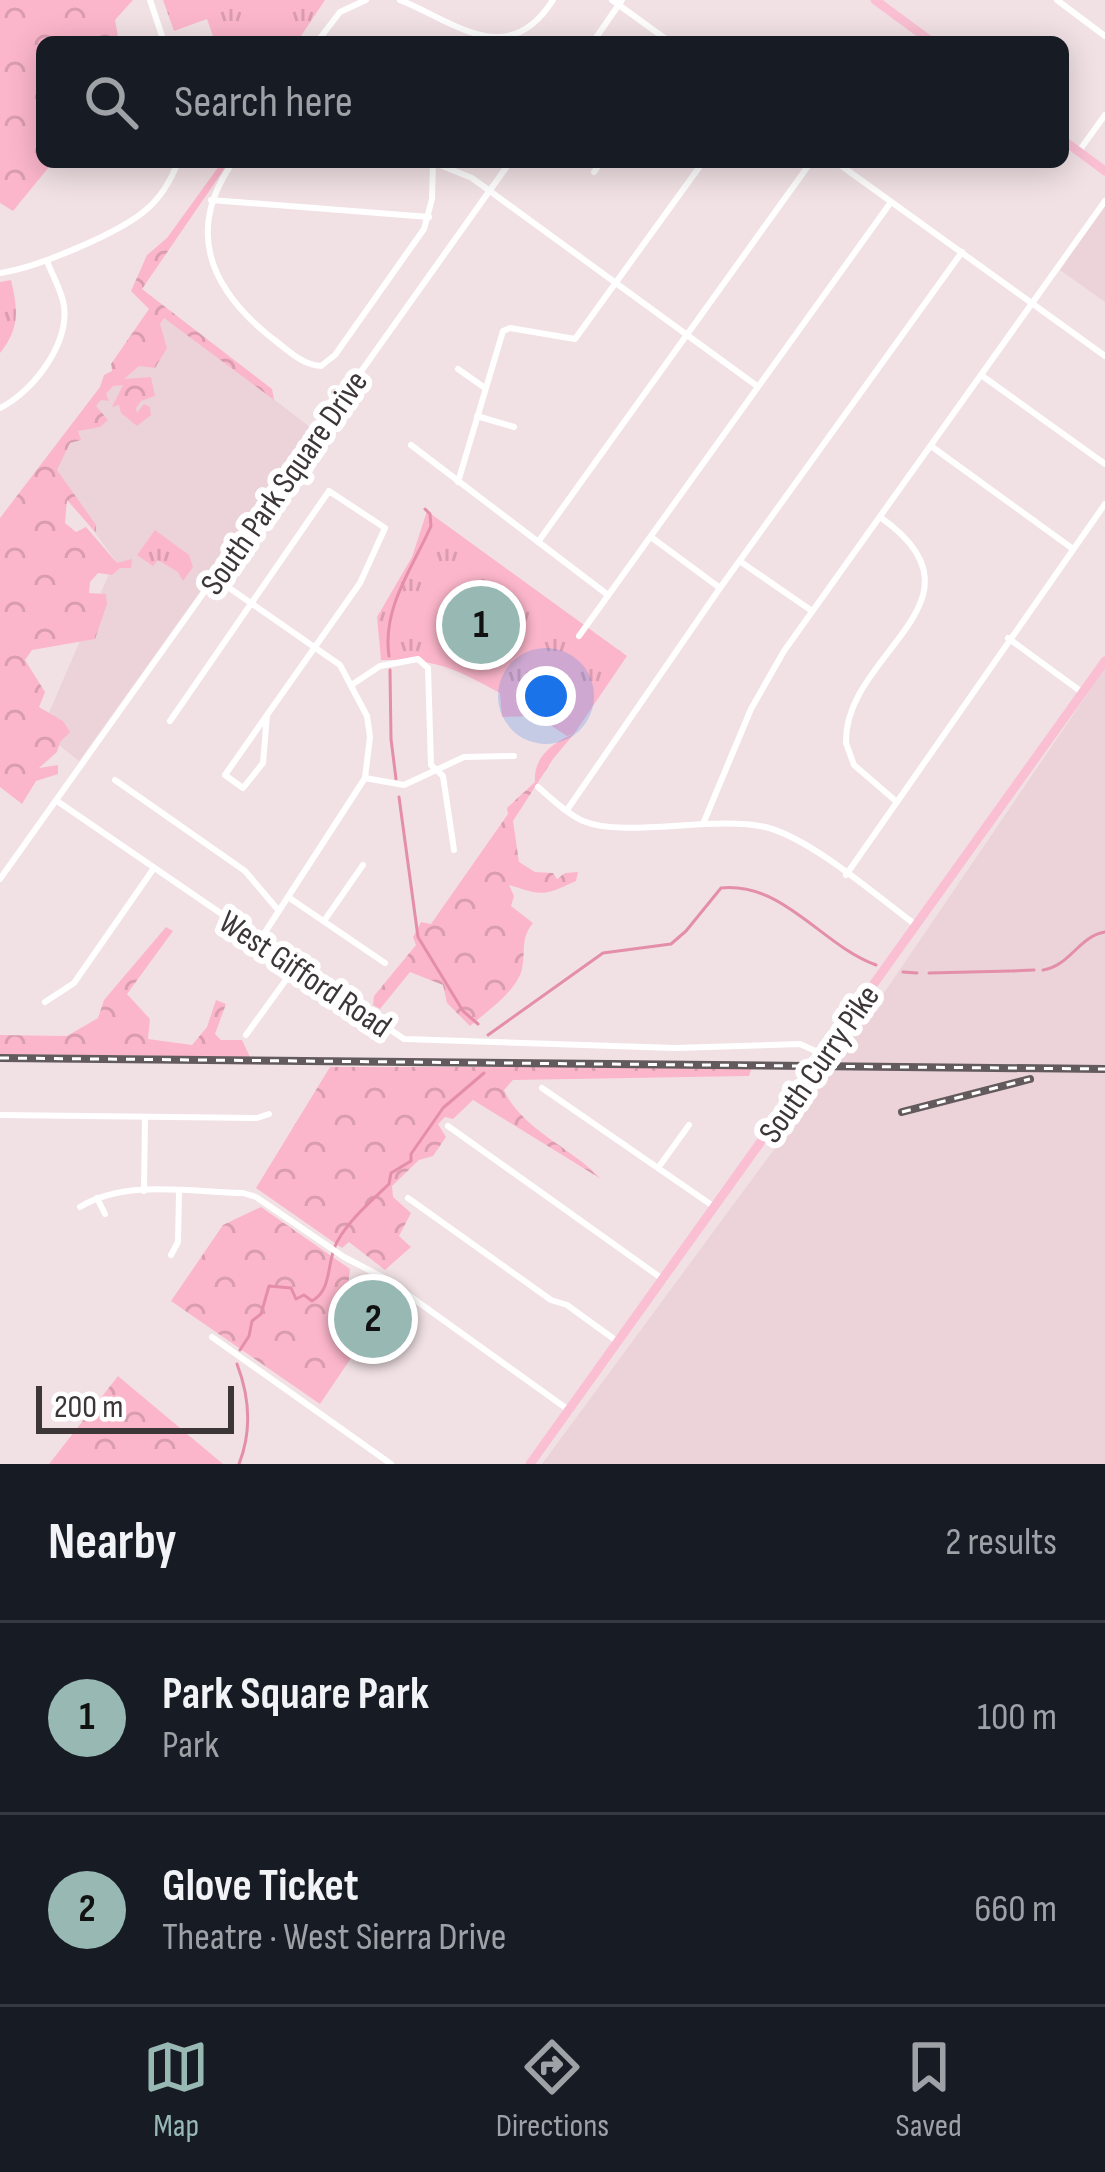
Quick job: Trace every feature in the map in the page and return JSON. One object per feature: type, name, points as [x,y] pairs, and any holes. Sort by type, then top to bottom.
[{"type":"main road","points":[[875,0],[924,36]]},
{"type":"main road","points":[[1069,144],[1105,171]]},
{"type":"main road","name":"South Curry Pike","points":[[530,1464],[1105,662]]},
{"type":"street","points":[[150,0],[162,36]]},
{"type":"street","points":[[321,36],[340,12],[366,0]]},
{"type":"street","points":[[400,0],[475,36]]},
{"type":"street","points":[[509,36],[540,19],[554,0]]},
{"type":"street","points":[[1057,0],[1105,36]]},
{"type":"street","points":[[597,36],[618,2],[662,36]]},
{"type":"street","points":[[1079,152],[1105,115]]},
{"type":"street","points":[[0,274],[47,261],[144,212],[175,168]]},
{"type":"street","points":[[230,168],[211,200],[211,259],[226,292],[237,310],[297,358],[321,366],[335,355],[416,243],[429,217],[433,168]]},
{"type":"street","points":[[450,168],[490,191],[758,386]]},
{"type":"street","name":"South Park Square Drive","points":[[57,801],[506,168]]},
{"type":"street","points":[[594,172],[597,168]]},
{"type":"street","points":[[458,482],[505,329],[572,340],[699,168]]},
{"type":"street","points":[[538,542],[807,168]]},
{"type":"street","points":[[844,168],[1105,356]]},
{"type":"street","points":[[211,200],[429,217]]},
{"type":"street","points":[[579,636],[890,202]]},
{"type":"street","points":[[704,824],[756,698],[812,611],[1105,202]]},
{"type":"street","points":[[567,811],[720,588],[962,252]]},
{"type":"street","points":[[0,408],[26,389],[60,336],[64,304],[47,261]]},
{"type":"street","points":[[458,369],[485,388]]},
{"type":"street","points":[[981,375],[1105,464]]},
{"type":"street","points":[[477,416],[514,427]]},
{"type":"street","points":[[412,445],[608,595]]},
{"type":"street","points":[[931,446],[1073,548]]},
{"type":"street","points":[[170,721],[329,490],[385,528],[360,583],[225,775],[243,788],[263,763],[267,716]]},
{"type":"street","points":[[846,875],[1105,504]]},
{"type":"street","points":[[879,517],[913,544],[926,570],[921,603],[851,709],[844,742],[854,765],[897,802]]},
{"type":"street","points":[[650,536],[720,588]]},
{"type":"street","points":[[740,561],[812,611]]},
{"type":"street","points":[[215,578],[340,665],[367,716],[370,737],[365,778],[260,940]]},
{"type":"street","points":[[1008,638],[1083,693]]},
{"type":"street","points":[[353,684],[396,661],[418,659],[428,668],[431,765],[443,776],[454,850]]},
{"type":"street","points":[[365,778],[404,785],[464,757],[514,756]]},
{"type":"street","points":[[115,780],[245,871],[279,911]]},
{"type":"street","points":[[538,787],[587,823],[759,826],[778,831],[917,926]]},
{"type":"street","points":[[0,879],[57,801]]},
{"type":"street","name":"West Gifford Road","points":[[57,801],[404,1040],[675,1048],[800,1044],[824,1055]]},
{"type":"street","points":[[324,921],[363,865]]},
{"type":"street","points":[[45,1002],[74,983],[154,868]]},
{"type":"street","points":[[288,897],[386,963]]},
{"type":"street","points":[[246,1035],[296,966]]},
{"type":"street","points":[[542,1088],[716,1208]]},
{"type":"street","points":[[0,1115],[257,1118],[269,1114]]},
{"type":"street","points":[[144,1191],[145,1116]]},
{"type":"street","points":[[658,1168],[689,1125]]},
{"type":"street","points":[[448,1126],[664,1280]]},
{"type":"street","points":[[80,1207],[97,1198],[144,1191],[250,1194],[378,1274],[569,1411]]},
{"type":"street","points":[[171,1255],[178,1242],[178,1192]]},
{"type":"street","points":[[97,1198],[104,1214]]},
{"type":"street","points":[[408,1198],[550,1300],[567,1305],[618,1342]]},
{"type":"street","points":[[212,1337],[391,1464]]},
{"type":"shaded area","points":[[1105,203],[1105,302],[1060,270]]},
{"type":"shaded area","points":[[163,314],[315,431],[79,761],[41,731],[115,560],[49,470]]},
{"type":"shaded area","points":[[1105,668],[1105,1464],[542,1464],[820,1087]]},
{"type":"green space","points":[[0,0],[133,0],[115,20],[118,36],[36,36],[36,168],[48,168],[13,211],[0,203]]},
{"type":"green space","points":[[163,0],[325,0],[301,36],[213,36],[207,19],[174,31]]},
{"type":"green space","points":[[218,168],[225,168],[142,289],[272,389],[274,400],[164,318],[160,324],[167,348],[155,368],[139,366],[124,379],[151,377],[155,396],[136,408],[137,413],[144,404],[151,415],[137,426],[121,413],[119,405],[112,407],[123,385],[113,386],[106,394],[109,401],[101,400],[96,406],[108,420],[100,427],[78,431],[81,440],[70,443],[57,470],[96,525],[96,533],[67,500],[65,523],[76,532],[86,527],[117,563],[132,559],[131,568],[120,568],[112,575],[98,573],[90,582],[89,593],[106,594],[107,604],[95,639],[32,650],[25,660],[45,692],[39,707],[63,721],[70,732],[39,768],[58,765],[58,774],[36,781],[22,804],[0,787],[0,518],[100,387],[104,375],[112,371],[111,364],[149,309],[131,291],[147,255],[167,238]]},
{"type":"green space","points":[[11,280],[16,318],[0,353],[0,282]]},
{"type":"green space","points":[[427,511],[627,656],[574,734],[567,736],[536,716],[502,717],[500,693],[456,671],[431,663],[381,660],[377,617],[412,557]]},
{"type":"green space","points":[[155,530],[189,555],[193,567],[183,581],[178,572],[158,560],[153,566],[137,555]]},
{"type":"green space","points":[[574,734],[513,821],[519,862],[535,872],[553,873],[557,879],[578,872],[576,881],[550,892],[509,885],[514,896],[511,906],[533,923],[514,985],[470,1026],[447,1003],[443,985],[410,972],[380,1009],[373,1005],[374,996],[416,945],[413,937],[421,922],[431,924],[508,814],[507,808],[535,782],[541,758]]},
{"type":"green space","points":[[166,927],[173,931],[127,994],[150,1019],[148,1039],[192,1045],[207,1027],[216,1000],[226,1004],[215,1034],[221,1040],[242,1040],[250,1057],[0,1054],[0,1035],[67,1036],[98,1018],[104,1000]]},
{"type":"green space","points":[[330,1067],[752,1067],[749,1076],[513,1080],[504,1090],[522,1116],[601,1179],[473,1100],[453,1119],[445,1117],[438,1124],[446,1137],[433,1156],[419,1160],[392,1186],[393,1197],[411,1213],[399,1236],[411,1247],[385,1270],[349,1242],[342,1248],[256,1188]]},
{"type":"green space","points":[[261,1207],[350,1269],[345,1309],[370,1330],[320,1404],[171,1301],[223,1225]]},
{"type":"green space","points":[[118,1376],[223,1464],[49,1464]]},
{"type":"waterway","points":[[389,656],[394,605],[431,526],[425,509]]},
{"type":"waterway","points":[[390,670],[396,779]]},
{"type":"waterway","points":[[399,797],[418,937],[463,1011],[478,1024]]},
{"type":"waterway","points":[[488,1035],[603,953],[671,944],[721,888],[743,889],[783,904],[837,944],[876,965]]},
{"type":"waterway","points":[[1043,970],[1105,932]]},
{"type":"waterway","points":[[1012,971],[1034,970]]},
{"type":"waterway","points":[[929,973],[1010,971]]},
{"type":"waterway","points":[[903,972],[917,973]]},
{"type":"waterway","points":[[240,1350],[252,1321],[261,1314],[269,1286],[291,1288],[296,1299],[304,1295],[312,1301],[319,1296],[347,1226],[389,1184],[391,1173],[411,1161],[411,1154],[443,1108],[484,1073]]},
{"type":"waterway","points":[[237,1364],[248,1414],[239,1464]]},
{"type":"railway","points":[[0,1058],[1105,1069]]},
{"type":"railway","points":[[902,1112],[1030,1079]]},
{"type":"place","name":"Park Square Park","points":[[481,625]]},
{"type":"place","name":"Glove Ticket","points":[[373,1319]]}]
